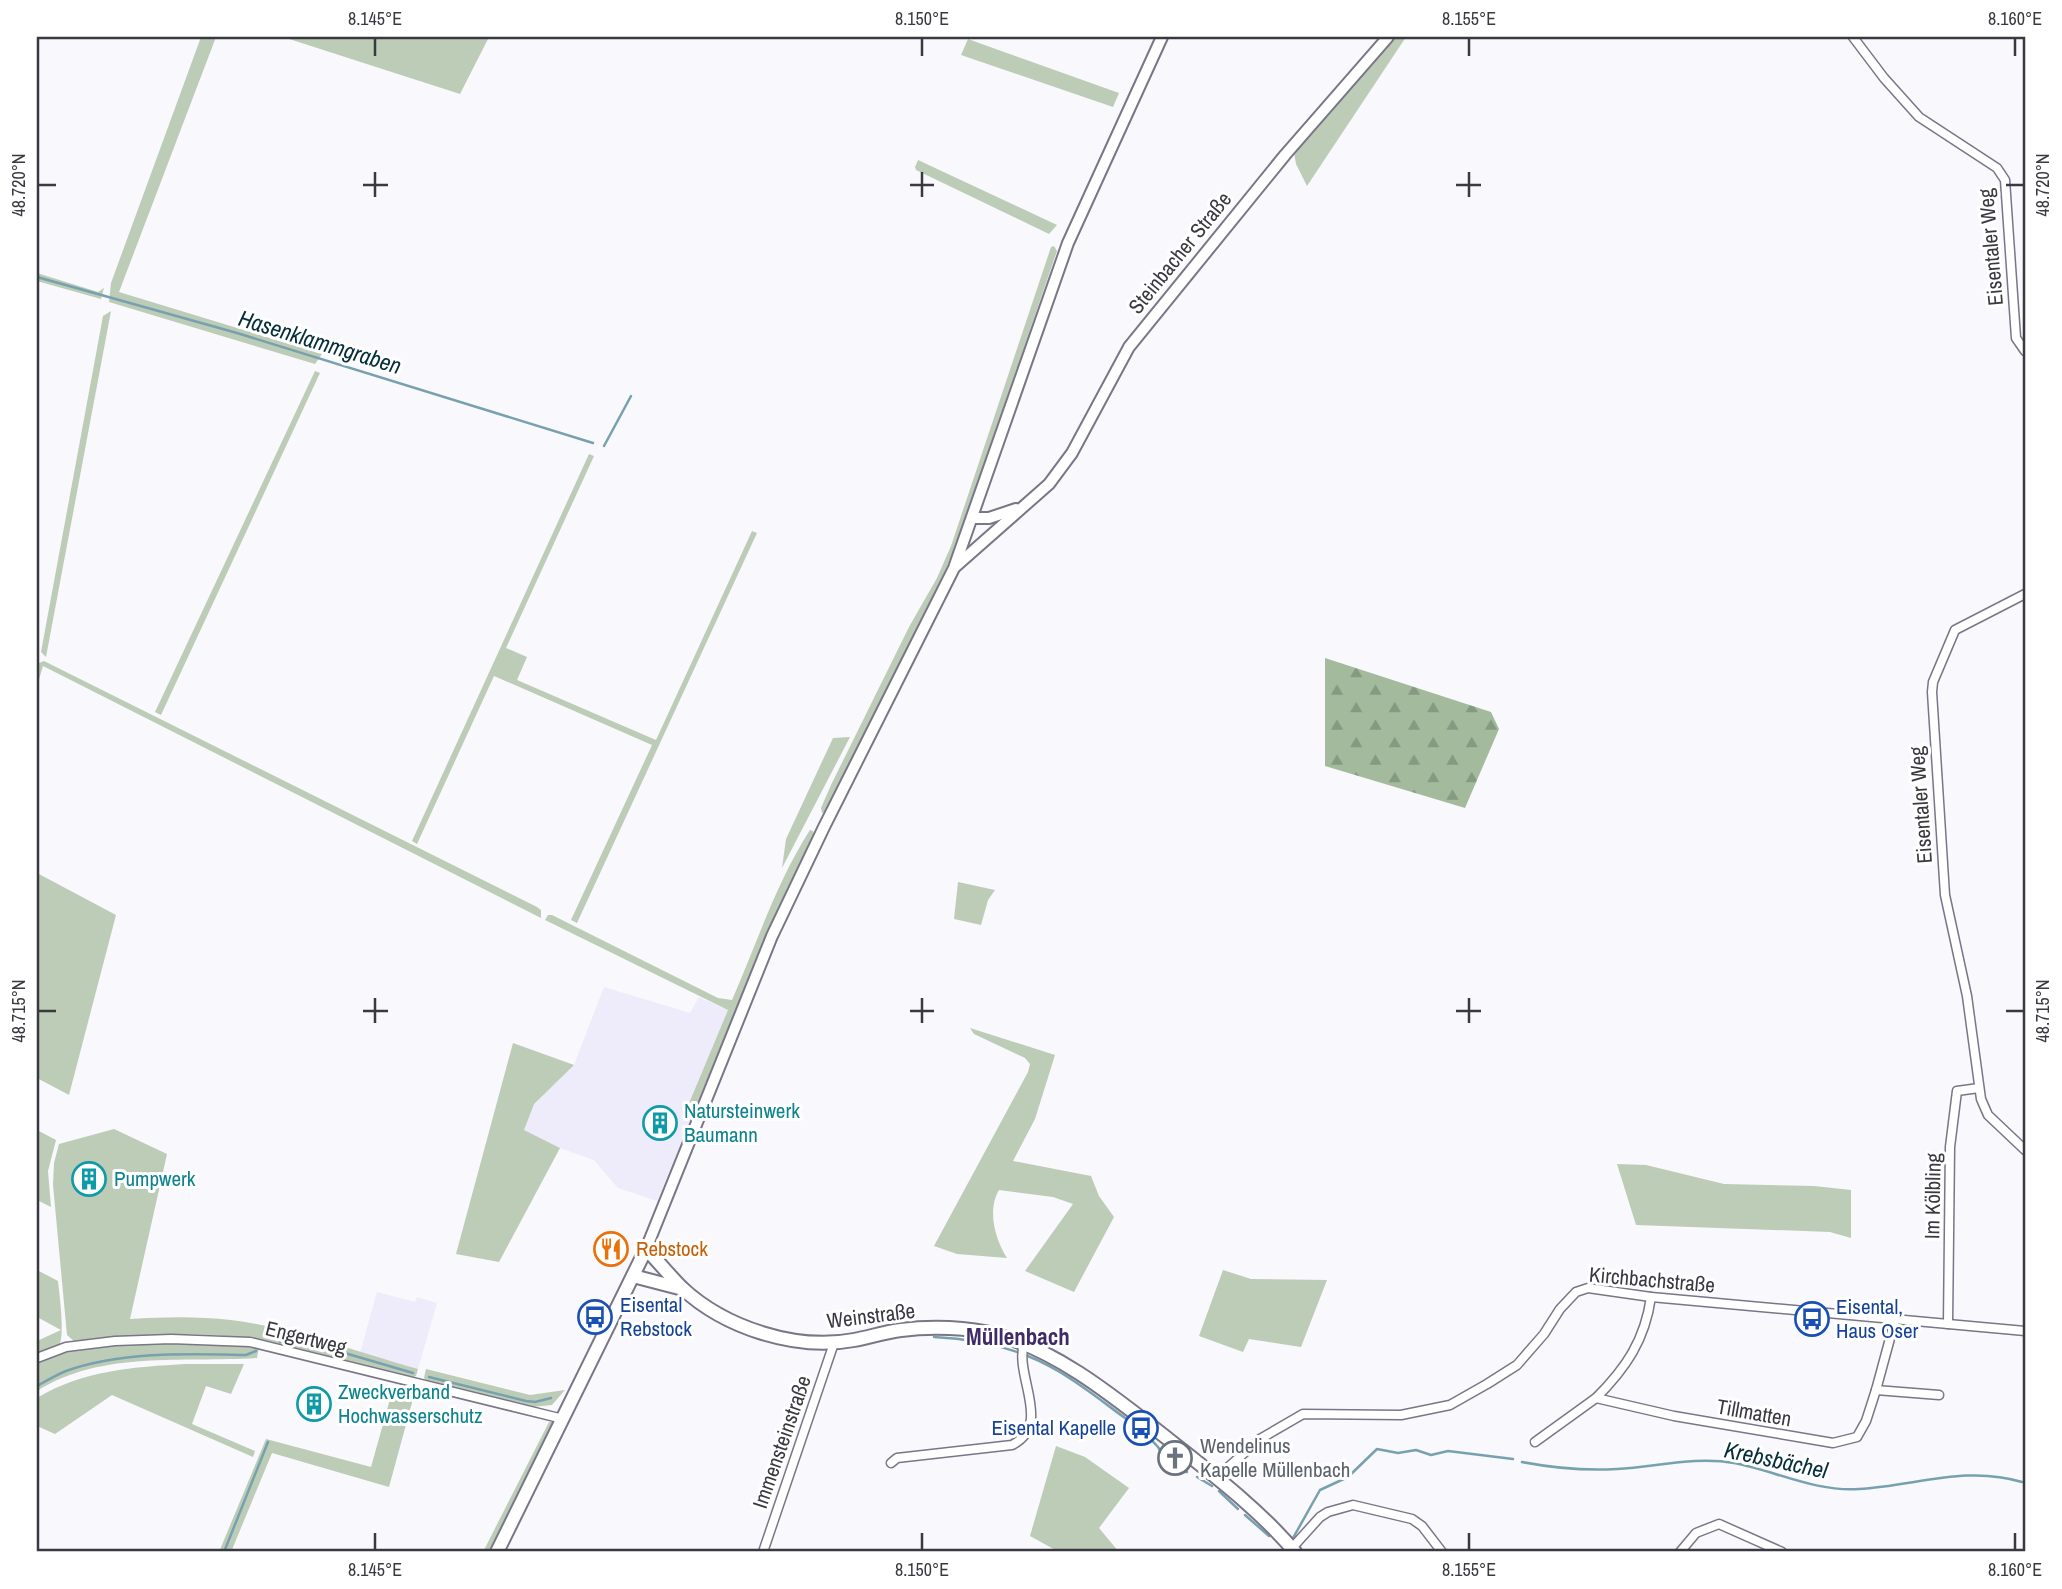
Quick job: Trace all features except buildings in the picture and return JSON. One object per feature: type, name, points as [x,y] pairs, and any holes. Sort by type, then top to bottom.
[{"type":"main road","points":[[497,1552],[646,1249]]},
{"type":"main road","name":"Weinstraße","points":[[646,1249],[684,1289],[739,1325],[762,1334],[800,1341],[834,1343],[922,1328],[984,1332],[1023,1350],[1098,1385],[1217,1478],[1262,1517],[1294,1550]]},
{"type":"main road","name":"Weinstraße","points":[[632,1276],[684,1289]]},
{"type":"street","points":[[646,1249],[772,936],[954,568],[1068,243],[1162,37]]},
{"type":"street","name":"Steinbacher Straße","points":[[954,568],[1049,484],[1072,453],[1129,347],[1285,155],[1388,37]]},
{"type":"street","name":"Eisentaler Weg","points":[[1853,37],[1884,78],[1919,117],[1997,168],[2005,180],[2016,338],[2025,351]]},
{"type":"street","name":"Steinbacher Straße","points":[[972,518],[989,518],[1022,507]]},
{"type":"street","name":"Eisentaler Weg","points":[[2025,594],[1955,630],[1933,682],[1932,692],[1945,895],[1959,951],[1983,1108],[2025,1150]]},
{"type":"street","name":"Im Kölbling","points":[[1948,1324],[1950,1147],[1957,1091],[1979,1088]]},
{"type":"street","name":"Kirchbachstraße","points":[[1217,1478],[1260,1439],[1303,1414],[1401,1415],[1450,1405],[1517,1365],[1544,1334],[1559,1309],[1576,1292],[1588,1288],[1651,1297],[2025,1331]]},
{"type":"street","points":[[1535,1442],[1596,1398],[1618,1375],[1634,1352],[1648,1317],[1651,1297]]},
{"type":"street","name":"Tillmatten","points":[[1596,1398],[1674,1416],[1833,1443],[1857,1437],[1866,1421],[1895,1320]]},
{"type":"street","name":"Engertweg","points":[[37,1358],[66,1347],[115,1341],[172,1339],[250,1342],[563,1419]]},
{"type":"street","name":"Immensteinstraße","points":[[762,1552],[834,1343]]},
{"type":"street","points":[[891,1463],[897,1458],[1012,1445],[1024,1439],[1030,1429],[1031,1418],[1023,1350]]},
{"type":"street","points":[[1876,1390],[1939,1395]]},
{"type":"street","points":[[1294,1550],[1320,1517],[1353,1505],[1412,1519],[1422,1526],[1442,1552]]},
{"type":"street","points":[[1680,1552],[1696,1533],[1719,1524],[1782,1552]]},
{"type":"shaded area","points":[[604,987],[690,1013],[699,997],[728,1010],[684,1114],[692,1116],[657,1201],[618,1188],[594,1160],[560,1148],[524,1130],[533,1104],[574,1065]]},
{"type":"shaded area","points":[[377,1292],[415,1302],[417,1297],[437,1303],[418,1369],[360,1353]]},
{"type":"green space","points":[[201,37],[216,37],[119,292],[322,354],[315,364],[109,302],[111,283]]},
{"type":"green space","points":[[283,37],[489,37],[460,94]]},
{"type":"green space","points":[[1393,37],[1406,37],[1307,186],[1296,164],[1294,152]]},
{"type":"green space","points":[[968,39],[1119,93],[1113,107],[961,55]]},
{"type":"green space","points":[[918,160],[1057,225],[1049,234],[916,170]]},
{"type":"green space","points":[[1054,246],[1057,251],[953,554],[826,812],[822,813],[821,808],[831,785],[951,546],[1051,247]]},
{"type":"green space","points":[[37,273],[98,292],[104,288],[101,299],[37,281]]},
{"type":"green space","points":[[111,311],[46,657],[41,652],[103,316]]},
{"type":"green space","points":[[315,371],[320,373],[161,715],[155,712]]},
{"type":"green space","points":[[589,454],[594,456],[506,648],[527,657],[517,680],[656,740],[752,531],[757,533],[577,923],[571,920],[652,745],[494,676],[417,844],[412,841]]},
{"type":"green space","points":[[1325,658],[1491,712],[1499,729],[1465,808],[1325,766]]},
{"type":"green space","points":[[44,661],[537,907],[541,910],[541,918],[43,666],[37,686],[39,663]]},
{"type":"green space","points":[[850,737],[782,868],[786,839],[833,738]]},
{"type":"green space","points":[[810,830],[814,834],[765,938],[692,1116],[684,1115],[728,1010],[545,920],[548,915],[552,915],[718,998],[732,1000],[777,892]]},
{"type":"green space","points":[[37,873],[116,915],[69,1095],[37,1078]]},
{"type":"green space","points":[[958,882],[995,890],[988,900],[981,925],[954,919]]},
{"type":"green space","points":[[970,1028],[1055,1055],[1035,1119],[1013,1161],[1091,1176],[1099,1196],[1114,1217],[1074,1292],[1025,1271],[1073,1204],[1053,1197],[999,1190],[995,1198],[994,1224],[1007,1258],[957,1254],[934,1246],[1030,1064],[1025,1058],[974,1034]]},
{"type":"green space","points":[[513,1043],[574,1065],[534,1104],[524,1130],[560,1148],[499,1262],[456,1254]]},
{"type":"green space","points":[[114,1129],[167,1154],[130,1319],[193,1317],[255,1324],[418,1369],[416,1376],[410,1378],[259,1340],[217,1335],[75,1342],[67,1335],[53,1185],[54,1163],[59,1144]]},
{"type":"green space","points":[[37,1130],[56,1140],[48,1171],[51,1207],[37,1200]]},
{"type":"green space","points":[[1617,1164],[1646,1165],[1724,1184],[1814,1186],[1851,1190],[1851,1238],[1830,1232],[1636,1225]]},
{"type":"green space","points":[[37,1270],[58,1281],[62,1335],[58,1347],[37,1354],[37,1341],[61,1330],[37,1317]]},
{"type":"green space","points":[[1223,1270],[1251,1279],[1327,1280],[1301,1347],[1249,1339],[1243,1352],[1199,1336]]},
{"type":"green space","points":[[131,1342],[225,1343],[259,1347],[257,1358],[144,1361],[89,1369],[62,1378],[37,1391],[37,1361],[78,1349]]},
{"type":"green space","points":[[187,1364],[244,1364],[231,1394],[206,1386],[192,1424],[255,1451],[253,1457],[112,1395],[55,1434],[37,1426],[37,1398],[73,1381],[109,1372]]},
{"type":"green space","points":[[426,1369],[530,1395],[565,1390],[552,1405],[532,1407],[429,1383],[424,1378]]},
{"type":"green space","points":[[392,1392],[413,1399],[389,1487],[272,1453],[231,1552],[219,1552],[266,1439],[371,1467]]},
{"type":"green space","points":[[549,1422],[552,1422],[553,1426],[490,1552],[483,1552]]},
{"type":"green space","points":[[1056,1446],[1085,1457],[1129,1488],[1099,1528],[1119,1552],[1059,1552],[1030,1536]]},
{"type":"waterway","name":"Hasenklammgraben","points":[[37,277],[237,333],[593,443]]},
{"type":"waterway","name":"Hasenklammgraben","points":[[604,446],[631,396]]},
{"type":"waterway","points":[[280,1342],[290,1337],[413,1373]]},
{"type":"waterway","name":"Krebsbächel","points":[[934,1337],[998,1346],[1044,1363],[1067,1376],[1146,1435],[1158,1447],[1170,1468],[1187,1472]]},
{"type":"waterway","points":[[37,1386],[66,1371],[110,1360],[155,1355],[246,1355],[256,1351]]},
{"type":"waterway","points":[[429,1377],[526,1401],[551,1398]]},
{"type":"waterway","points":[[224,1552],[268,1442]]},
{"type":"waterway","name":"Krebsbächel","points":[[1293,1538],[1320,1490],[1348,1477],[1377,1449],[1398,1453],[1416,1450],[1431,1455],[1448,1451],[1513,1459]]},
{"type":"waterway","name":"Krebsbächel","points":[[1522,1462],[1593,1470],[1719,1461],[1811,1484],[1843,1489],[1961,1476],[2001,1477],[2022,1482]]},
{"type":"waterway","name":"Krebsbächel","points":[[1197,1477],[1212,1486]]},
{"type":"waterway","name":"Krebsbächel","points":[[1219,1491],[1238,1509]]},
{"type":"waterway","name":"Krebsbächel","points":[[1245,1515],[1269,1536]]},
{"type":"place","name":"Natursteinwerk Baumann","points":[[660,1123]]},
{"type":"place","name":"Pumpwerk","points":[[89,1179]]},
{"type":"place","name":"Rebstock","points":[[611,1249]]},
{"type":"place","name":"Eisental Rebstock","points":[[595,1317]]},
{"type":"place","name":"Eisental, Haus Oser","points":[[1812,1319]]},
{"type":"place","name":"Zweckverband Hochwasserschutz","points":[[314,1404]]},
{"type":"place","name":"Eisental Kapelle","points":[[1141,1428]]},
{"type":"place","name":"Wendelinus Kapelle Müllenbach","points":[[1175,1458]]},
{"type":"district","name":"Müllenbach","points":[[1018,1337]]}]
